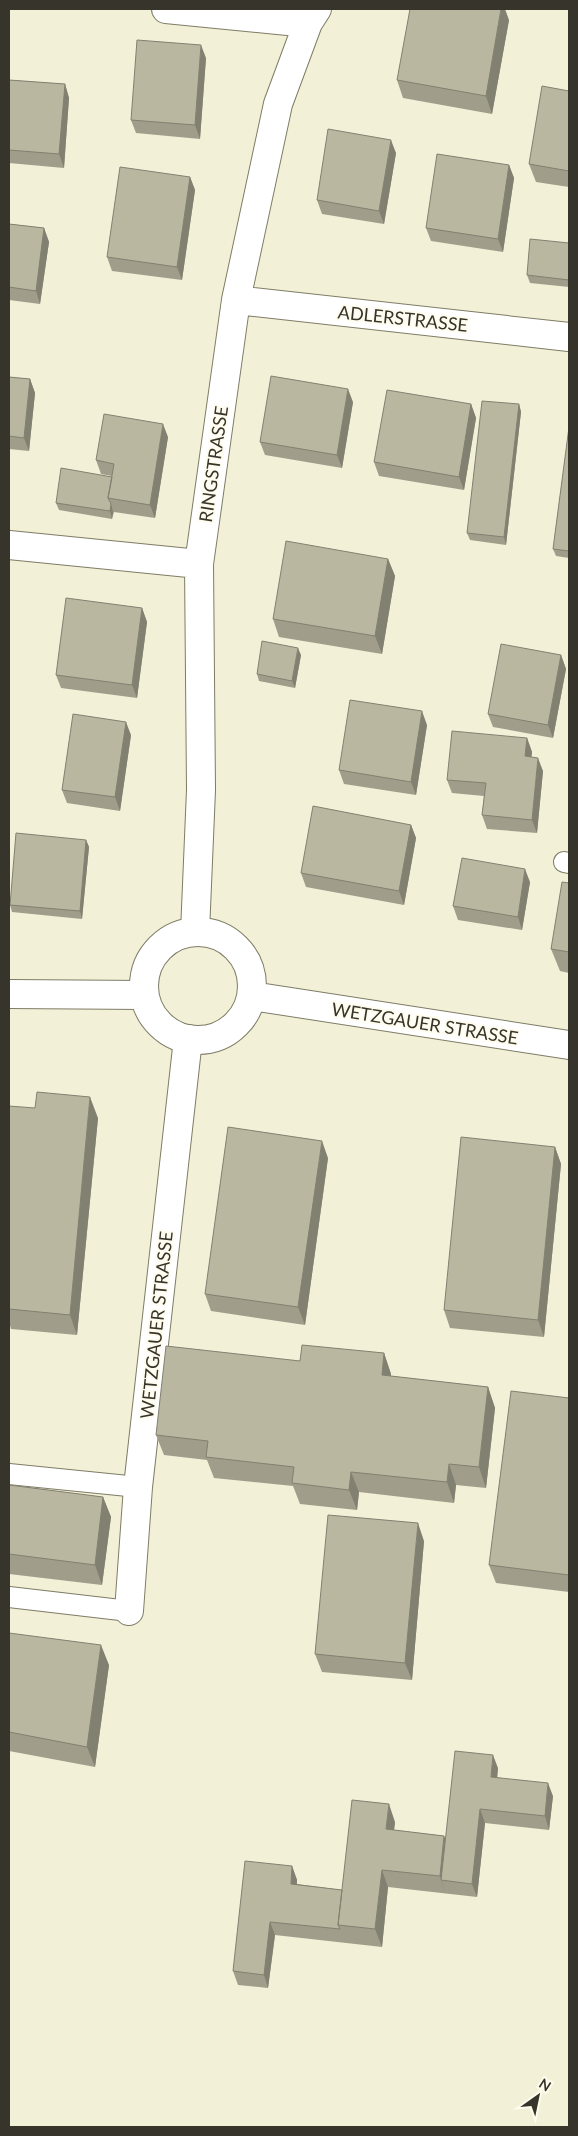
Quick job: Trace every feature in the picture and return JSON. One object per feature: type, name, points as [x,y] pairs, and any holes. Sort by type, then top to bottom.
[{"type":"street","points":[[166,9],[313,16]]},
{"type":"street","name":"RINGSTRASSE","points":[[195,932],[201,790],[199,564],[236,300],[278,104],[313,16]]},
{"type":"street","name":"ADLERSTRASSE","points":[[236,300],[569,336]]},
{"type":"street","points":[[9,545],[199,564]]},
{"type":"street","points":[[195,932],[211,934],[226,940],[238,950],[248,964],[252,979],[252,996],[246,1012],[236,1026],[221,1036],[205,1040],[188,1040],[172,1034],[159,1024],[149,1011],[144,995],[145,976],[150,960],[162,945],[177,936],[195,932]]},
{"type":"street","points":[[9,994],[144,995]]},
{"type":"street","name":"WETZGAUER STRASSE","points":[[252,996],[569,1045]]},
{"type":"street","name":"WETZGAUER STRASSE","points":[[129,1611],[138,1487],[188,1040]]},
{"type":"lane","points":[[9,1474],[138,1487]]},
{"type":"lane","points":[[9,1597],[129,1611]]},
{"type":"building","points":[[410,9],[501,9],[486,96],[397,80]]},
{"type":"building","points":[[137,40],[201,45],[195,125],[131,120]]},
{"type":"building","points":[[9,80],[65,84],[59,154],[9,150]]},
{"type":"building","points":[[542,86],[569,91],[569,171],[529,164]]},
{"type":"building","points":[[328,129],[391,140],[379,211],[317,200]]},
{"type":"building","points":[[437,154],[509,165],[498,239],[426,228]]},
{"type":"building","points":[[120,167],[190,177],[177,267],[107,257]]},
{"type":"building","points":[[9,224],[44,228],[36,291],[9,287]]},
{"type":"building","points":[[530,239],[569,243],[569,280],[527,275]]},
{"type":"building","points":[[271,376],[348,389],[337,455],[260,442]]},
{"type":"building","points":[[9,377],[30,379],[24,438],[9,436]]},
{"type":"building","points":[[387,390],[471,404],[459,477],[374,462]]},
{"type":"building","points":[[482,401],[519,404],[504,537],[467,533]]},
{"type":"building","points":[[104,414],[163,424],[150,505],[108,498],[114,464],[96,460]]},
{"type":"building","points":[[569,427],[569,551],[553,549]]},
{"type":"building","points":[[61,468],[112,477],[108,498],[111,504],[110,511],[56,503]]},
{"type":"building","points":[[286,541],[388,559],[375,636],[273,619]]},
{"type":"building","points":[[66,598],[142,608],[132,685],[56,675]]},
{"type":"building","points":[[262,641],[298,648],[292,681],[257,674]]},
{"type":"building","points":[[501,644],[561,655],[548,725],[488,714]]},
{"type":"building","points":[[350,700],[422,711],[411,782],[339,770]]},
{"type":"building","points":[[73,714],[126,722],[115,797],[62,790]]},
{"type":"building","points":[[452,731],[527,738],[525,756],[538,758],[532,820],[482,815],[486,783],[447,780]]},
{"type":"building","points":[[313,806],[411,825],[399,891],[301,873]]},
{"type":"building","points":[[16,833],[86,840],[80,911],[10,905]]},
{"type":"building","points":[[462,858],[525,869],[518,917],[453,906]]},
{"type":"building","points":[[562,882],[569,883],[569,952],[551,949]]},
{"type":"building","points":[[37,1092],[90,1097],[70,1315],[9,1309],[9,1106],[35,1108]]},
{"type":"building","points":[[228,1127],[322,1141],[298,1307],[205,1294]]},
{"type":"building","points":[[461,1137],[555,1147],[538,1320],[444,1310]]},
{"type":"building","points":[[302,1345],[384,1353],[382,1375],[488,1387],[479,1467],[449,1464],[447,1482],[351,1472],[349,1490],[292,1483],[294,1467],[206,1457],[208,1441],[156,1435],[166,1346],[300,1361]]},
{"type":"building","points":[[511,1391],[569,1398],[569,1575],[489,1565]]},
{"type":"building","points":[[9,1485],[103,1497],[95,1565],[9,1554]]},
{"type":"building","points":[[328,1515],[418,1523],[405,1663],[315,1654]]},
{"type":"building","points":[[9,1633],[101,1645],[87,1747],[9,1732]]},
{"type":"building","points":[[455,1751],[493,1755],[491,1777],[548,1783],[545,1816],[480,1809],[472,1884],[441,1880]]},
{"type":"building","points":[[352,1800],[389,1804],[386,1829],[444,1836],[440,1876],[382,1870],[375,1929],[338,1925]]},
{"type":"building","points":[[245,1861],[292,1866],[291,1884],[342,1890],[338,1925],[340,1929],[270,1922],[264,1975],[233,1971]]}]
